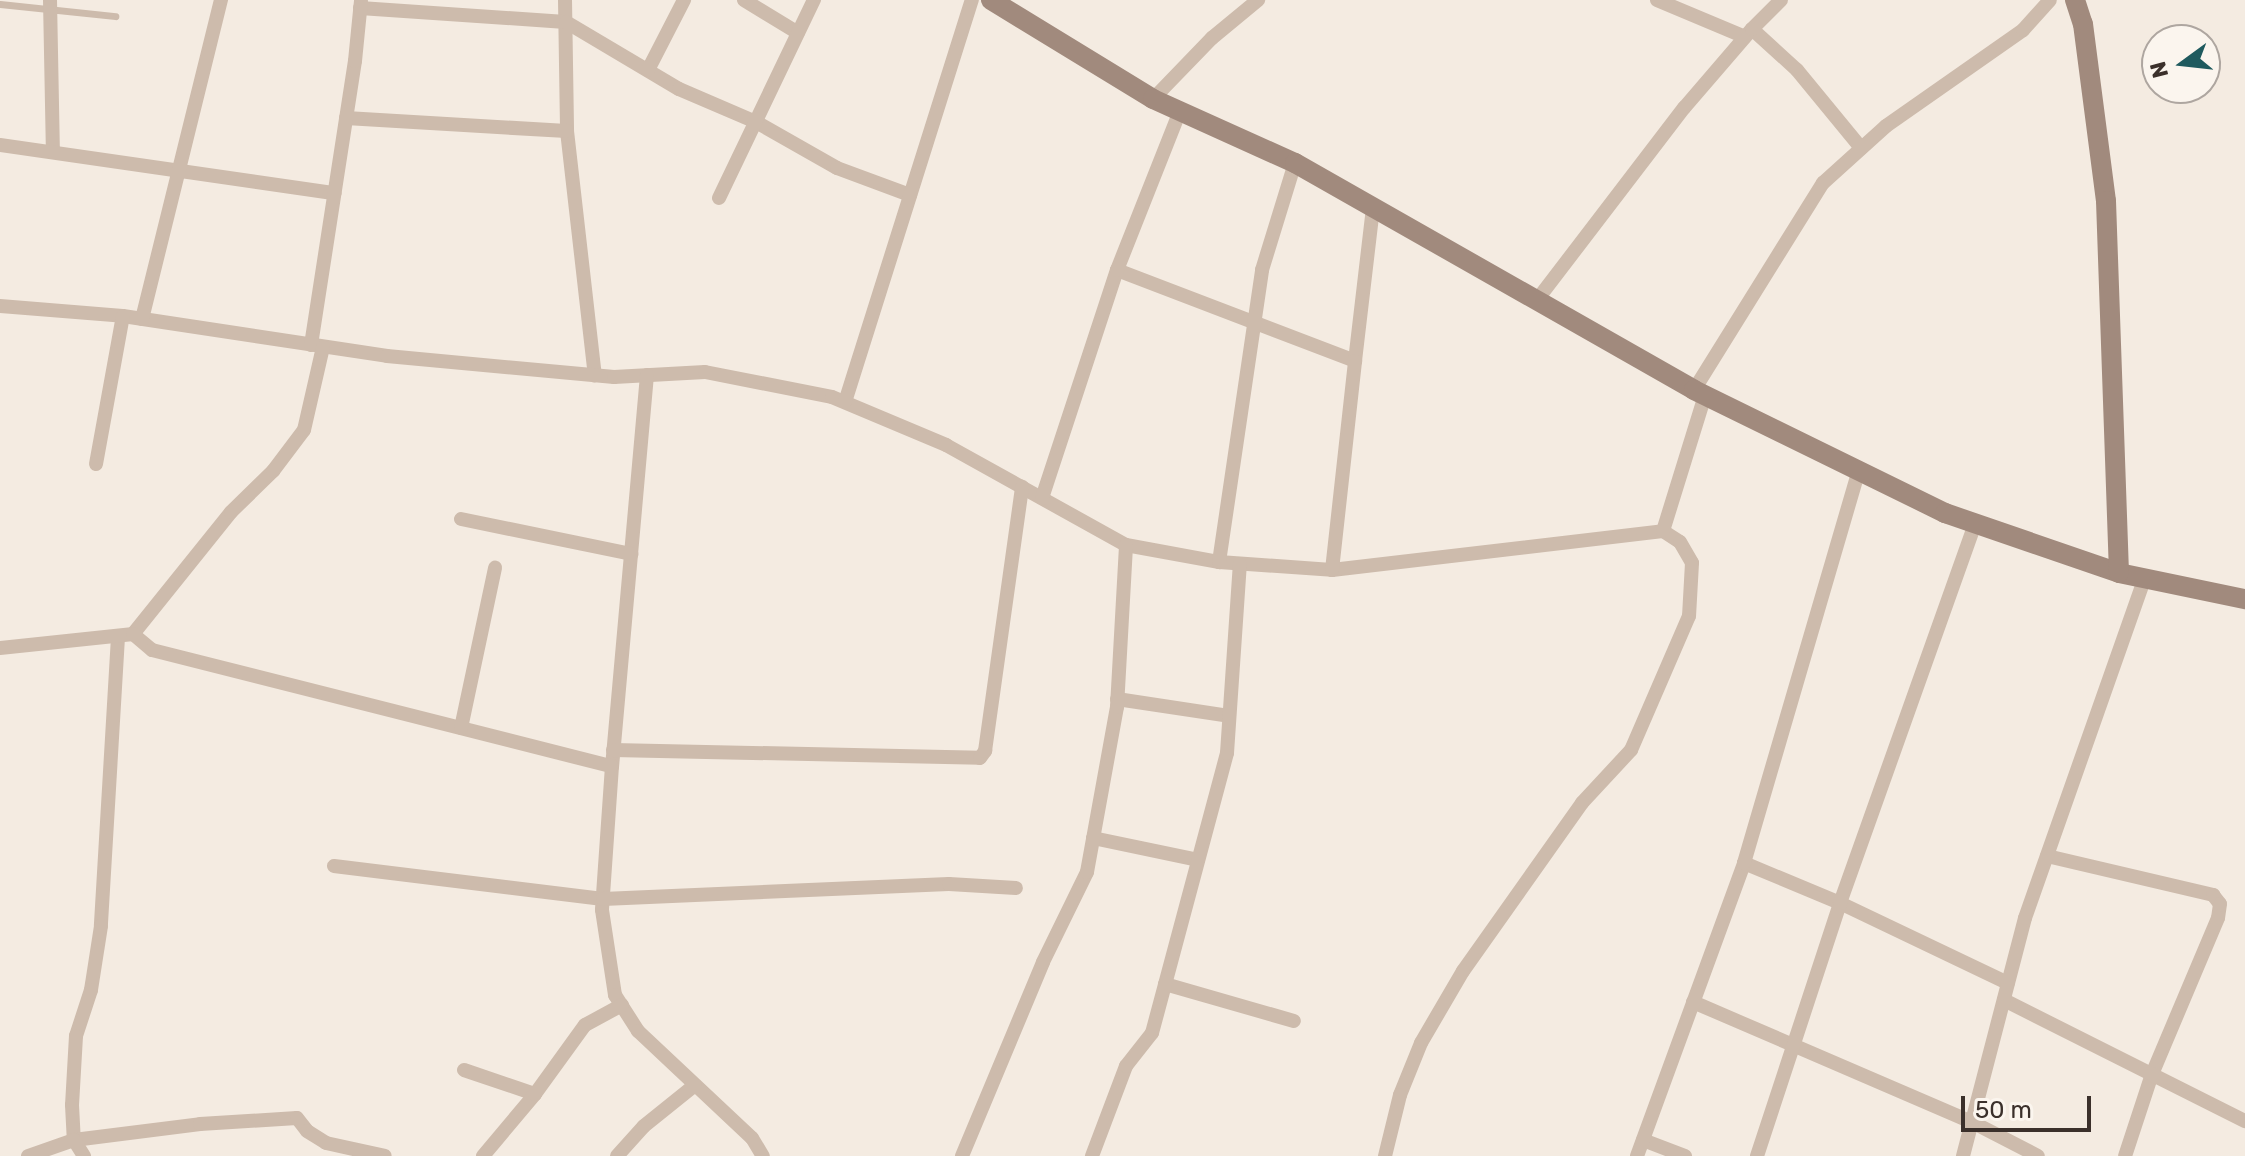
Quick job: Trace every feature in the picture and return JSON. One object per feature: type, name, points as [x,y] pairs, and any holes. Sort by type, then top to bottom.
[{"type":"street","points":[[142,319],[221,0]]},
{"type":"street","points":[[565,0],[567,131],[595,375]]},
{"type":"street","points":[[648,70],[684,0]]},
{"type":"street","points":[[744,0],[798,33]]},
{"type":"street","points":[[719,198],[814,0]]},
{"type":"street","points":[[845,402],[972,0]]},
{"type":"street","points":[[991,0],[1153,99],[1295,163],[1700,393],[1945,513],[2119,573],[2245,599]]},
{"type":"street","points":[[1153,99],[1212,38],[1258,0]]},
{"type":"street","points":[[1657,0],[1748,33],[1797,70],[1861,148]]},
{"type":"street","points":[[1537,300],[1684,108],[1748,33],[1781,0]]},
{"type":"street","points":[[1663,531],[1700,393],[1823,183],[1886,126],[2023,30],[2050,0]]},
{"type":"street","points":[[2075,0],[2083,24],[2106,201],[2119,573]]},
{"type":"street","points":[[0,648],[133,634],[231,512],[273,471],[304,430],[360,4],[566,22],[679,89],[756,122],[837,168],[910,195]]},
{"type":"street","points":[[50,5],[53,152]]},
{"type":"street","points":[[1042,498],[1117,270],[1180,111]]},
{"type":"street","points":[[346,118],[567,131]]},
{"type":"street","points":[[0,145],[335,193]]},
{"type":"street","points":[[1219,562],[1262,270],[1295,163]]},
{"type":"street","points":[[1332,570],[1373,207]]},
{"type":"street","points":[[1117,270],[1355,361]]},
{"type":"street","points":[[0,306],[123,316],[387,356],[595,375],[705,372],[845,402],[946,445],[1126,545],[1219,562],[1332,570],[1663,531],[1680,542],[1692,563],[1689,616],[1631,750],[1582,803],[1463,971],[1421,1043],[1400,1095],[1385,1156]]},
{"type":"street","points":[[96,464],[123,316]]},
{"type":"street","points":[[647,375],[613,750],[603,899],[615,995],[638,1031],[752,1138],[763,1156]]},
{"type":"street","points":[[1637,1156],[1744,863],[1859,470]]},
{"type":"street","points":[[613,750],[980,758],[985,751],[1022,487]]},
{"type":"street","points":[[461,519],[631,554]]},
{"type":"street","points":[[1757,1156],[1840,903],[1975,523]]},
{"type":"street","points":[[962,1156],[1043,962],[1087,872],[1117,699],[1126,545]]},
{"type":"street","points":[[1092,1156],[1126,1066],[1152,1033],[1227,753],[1240,564]]},
{"type":"street","points":[[461,728],[495,568]]},
{"type":"street","points":[[1963,1156],[2008,983],[2047,856],[2145,578]]},
{"type":"street","points":[[133,634],[152,650],[612,766]]},
{"type":"street","points":[[84,1156],[74,1140],[72,1105],[76,1036],[91,990],[101,926],[118,637]]},
{"type":"street","points":[[1117,699],[1229,716]]},
{"type":"street","points":[[1093,838],[1198,860]]},
{"type":"street","points":[[2047,856],[2213,895],[2220,904],[2218,918],[2152,1074],[2125,1156]]},
{"type":"street","points":[[1744,863],[1840,903],[2008,983]]},
{"type":"street","points":[[334,866],[603,899],[949,884],[1016,888]]},
{"type":"street","points":[[1165,984],[1294,1021]]},
{"type":"street","points":[[2004,1000],[2245,1121]]},
{"type":"street","points":[[1693,1002],[1972,1122],[2038,1156]]},
{"type":"street","points":[[483,1156],[535,1094],[585,1025],[622,1005]]},
{"type":"street","points":[[464,1070],[535,1094]]},
{"type":"street","points":[[617,1156],[644,1126],[695,1085]]},
{"type":"street","points":[[28,1156],[74,1140],[200,1124],[297,1118],[307,1131],[326,1143],[385,1156]]},
{"type":"street","points":[[1643,1140],[1685,1156]]},
{"type":"lane","points":[[0,4],[50,5],[115,16]]}]
